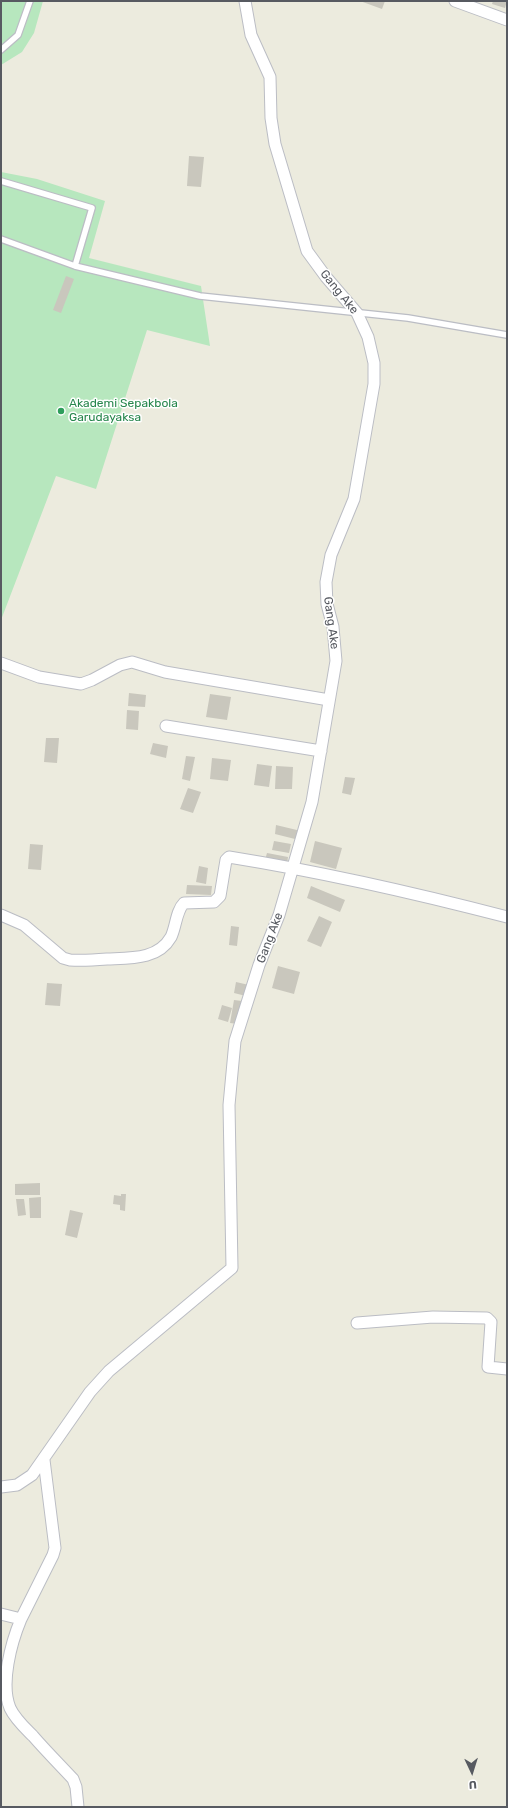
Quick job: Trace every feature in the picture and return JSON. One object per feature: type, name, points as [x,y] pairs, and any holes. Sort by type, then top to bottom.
[{"type":"street","name":"Gang Ake","points":[[44,1460],[90,1392],[109,1371],[232,1268],[230,1105],[235,1041],[259,965],[279,915],[312,802],[336,661],[333,627],[327,604],[326,582],[331,555],[354,499],[374,384],[374,363],[368,337],[357,313],[326,277],[307,251],[274,144],[271,118],[270,77],[251,35],[246,1]]},
{"type":"street","points":[[455,1],[507,20]]},
{"type":"street","points":[[1,663],[39,677],[81,684],[92,680],[120,665],[132,662],[165,672],[329,700]]},
{"type":"street","points":[[166,726],[321,751]]},
{"type":"street","points":[[1,916],[24,925],[63,958],[70,960],[138,958],[161,948],[170,938],[176,925],[181,906],[184,903],[214,902],[218,900],[226,860],[229,857],[294,867],[442,900],[507,917]]},
{"type":"street","points":[[356,1323],[433,1317],[487,1318],[491,1322],[488,1367],[507,1369]]},
{"type":"street","points":[[1,1487],[12,1486],[23,1482],[32,1475],[44,1460]]},
{"type":"street","points":[[44,1460],[54,1548],[53,1555],[21,1619],[9,1651],[6,1687],[10,1709],[19,1722],[73,1779],[76,1787],[78,1807]]},
{"type":"street","points":[[1,1614],[21,1619]]},
{"type":"lane","points":[[1,50],[18,35],[30,1]]},
{"type":"lane","points":[[1,182],[92,208],[75,266]]},
{"type":"lane","points":[[1,239],[75,266],[200,296],[408,318],[507,334]]},
{"type":"green space","points":[[1,1],[43,1],[34,33],[22,52],[1,65]]},
{"type":"green space","name":"Akademi Sepakbola Garudayaksa","points":[[1,172],[37,179],[105,201],[89,258],[201,286],[210,346],[147,330],[96,489],[56,476],[1,620]]},
{"type":"building","points":[[360,1],[385,1],[382,9]]},
{"type":"building","points":[[493,1],[507,1],[505,8],[492,4]]},
{"type":"building","points":[[189,156],[204,157],[201,187],[187,186]]},
{"type":"building","points":[[66,276],[74,279],[61,313],[53,310]]},
{"type":"building","points":[[129,693],[146,695],[145,707],[128,706]]},
{"type":"building","points":[[210,694],[231,697],[227,720],[206,717]]},
{"type":"building","points":[[127,710],[139,711],[138,730],[126,729]]},
{"type":"building","points":[[46,738],[59,738],[57,763],[44,762]]},
{"type":"building","points":[[153,743],[168,746],[166,758],[150,754]]},
{"type":"building","points":[[186,756],[195,757],[190,781],[182,779]]},
{"type":"building","points":[[212,758],[231,760],[228,781],[210,779]]},
{"type":"building","points":[[257,764],[272,766],[269,787],[254,785]]},
{"type":"building","points":[[276,766],[293,767],[292,789],[275,789]]},
{"type":"building","points":[[345,777],[355,778],[351,795],[342,793]]},
{"type":"building","points":[[188,788],[201,792],[193,813],[180,809]]},
{"type":"building","points":[[276,825],[301,831],[299,840],[275,834]]},
{"type":"building","points":[[274,841],[291,844],[289,853],[272,850]]},
{"type":"building","points":[[315,841],[342,848],[336,869],[310,862]]},
{"type":"building","points":[[30,844],[43,845],[41,870],[28,869]]},
{"type":"building","points":[[267,853],[288,857],[287,864],[265,860]]},
{"type":"building","points":[[199,866],[208,868],[206,884],[196,882]]},
{"type":"building","points":[[187,885],[212,886],[211,895],[186,894]]},
{"type":"building","points":[[311,886],[345,900],[340,912],[307,898]]},
{"type":"building","points":[[319,916],[332,922],[321,947],[307,941]]},
{"type":"building","points":[[231,926],[239,927],[237,946],[229,945]]},
{"type":"building","points":[[278,966],[300,972],[294,994],[272,988]]},
{"type":"building","points":[[236,982],[249,985],[246,996],[234,993]]},
{"type":"building","points":[[47,983],[62,984],[60,1006],[45,1005]]},
{"type":"building","points":[[234,1000],[242,1001],[238,1024],[230,1023]]},
{"type":"building","points":[[222,1005],[232,1008],[228,1022],[218,1019]]},
{"type":"building","points":[[40,1183],[40,1195],[15,1195],[15,1184]]},
{"type":"building","points":[[121,1194],[126,1194],[125,1211],[120,1210],[120,1205],[113,1204],[114,1195],[121,1196]]},
{"type":"building","points":[[41,1197],[41,1218],[30,1218],[29,1198]]},
{"type":"building","points":[[16,1199],[24,1199],[26,1215],[18,1216]]},
{"type":"building","points":[[70,1210],[83,1213],[77,1238],[65,1235]]},
{"type":"place","name":"Akademi Sepakbola Garudayaksa","points":[[61,411]]}]
